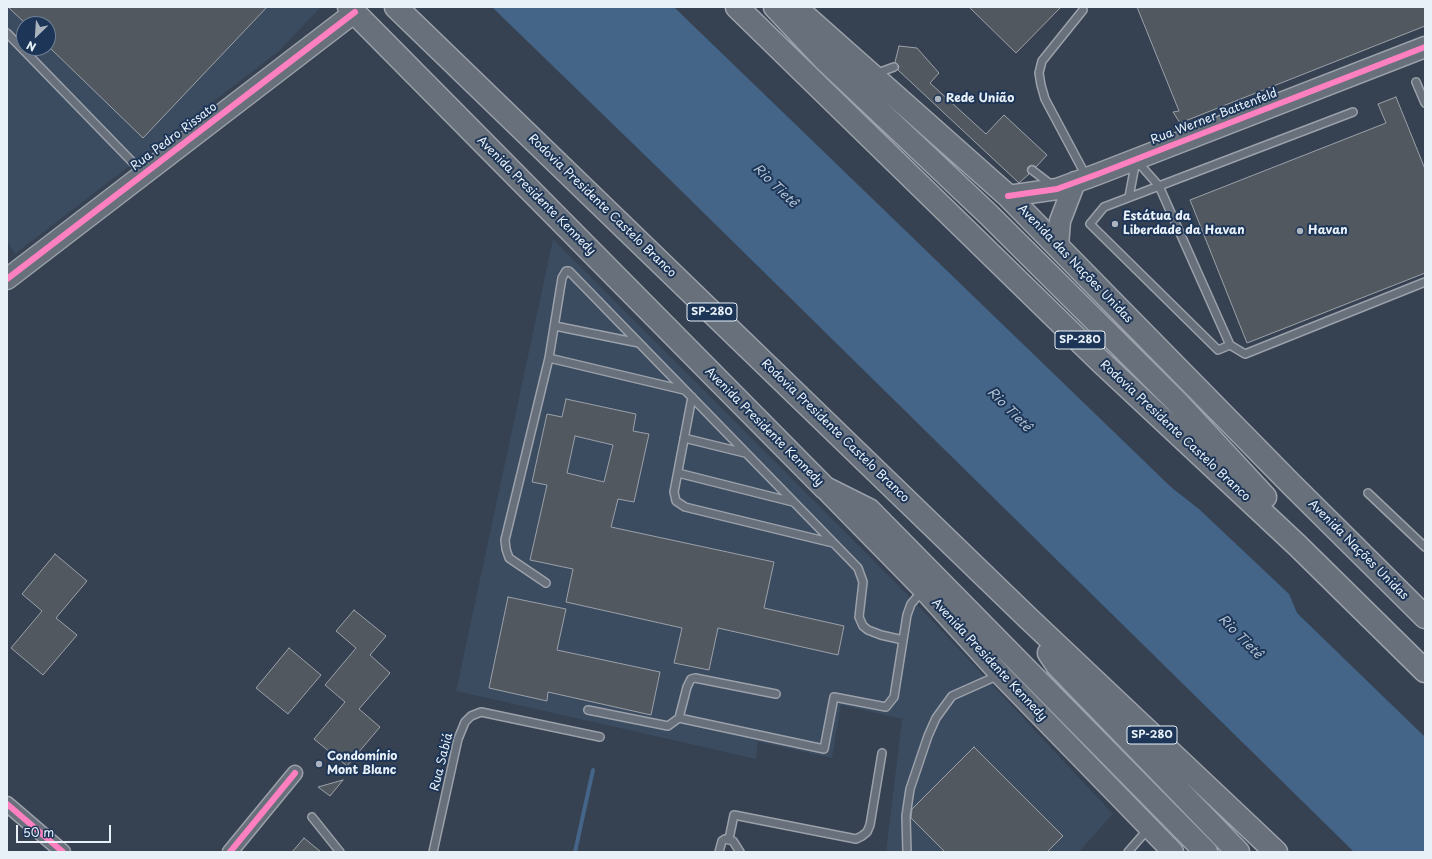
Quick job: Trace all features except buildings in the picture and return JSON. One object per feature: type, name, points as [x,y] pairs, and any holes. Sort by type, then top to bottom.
[{"type":"highway","name":"Rodovia Presidente Castelo Branco","points":[[396,7],[1028,618],[1276,852]]},
{"type":"highway","name":"Rodovia Presidente Castelo Branco","points":[[737,7],[1106,366],[1297,545],[1425,670]]},
{"type":"highway","points":[[775,7],[810,46],[989,215],[1176,401],[1270,502],[1297,545]]},
{"type":"highway","name":"Avenida das Nações Unidas","points":[[795,7],[1008,196],[1291,484]]},
{"type":"highway","name":"Avenida Presidente Kennedy","points":[[352,10],[825,488]]},
{"type":"highway","name":"Avenida Nações Unidas","points":[[1291,484],[1425,617]]},
{"type":"highway","points":[[825,488],[869,510],[1206,852]]},
{"type":"highway","points":[[1028,618],[1057,665],[1238,852]]},
{"type":"street","name":"Rua Pedro Rissato","points":[[9,273],[144,174],[352,10]]},
{"type":"street","name":"Rua Werner Battenfeld","points":[[1008,196],[1073,183],[1136,160],[1425,47]]},
{"type":"street","points":[[1058,246],[1060,221],[1073,183]]},
{"type":"street","name":"Avenida Presidente Kennedy","points":[[825,488],[923,589],[1001,675],[1148,829],[1173,852]]},
{"type":"street","points":[[230,852],[295,773]]},
{"type":"street","points":[[7,804],[63,852]]},
{"type":"lane","points":[[1073,183],[1045,99],[1039,72],[1042,61],[1083,10]]},
{"type":"lane","points":[[7,33],[144,174]]},
{"type":"lane","points":[[874,78],[883,71],[894,67]]},
{"type":"lane","points":[[1416,82],[1425,103]]},
{"type":"lane","points":[[1230,346],[1218,350],[1090,224],[1104,207],[1353,112]]},
{"type":"lane","points":[[1136,160],[1159,186],[1230,346],[1245,354],[1425,282]]},
{"type":"lane","points":[[1129,198],[1136,160]]},
{"type":"lane","points":[[1032,170],[1073,183]]},
{"type":"lane","points":[[546,583],[509,558],[505,540],[555,326],[562,278],[566,271],[569,271],[858,568],[862,575],[863,582],[859,617],[863,626],[868,630],[881,635],[903,640]]},
{"type":"lane","points":[[555,326],[639,343]]},
{"type":"lane","points":[[548,358],[684,390]]},
{"type":"lane","points":[[692,397],[674,492],[676,501],[686,507],[834,543]]},
{"type":"lane","points":[[684,438],[745,453]]},
{"type":"lane","points":[[678,473],[793,502]]},
{"type":"lane","points":[[1368,493],[1425,547]]},
{"type":"lane","points":[[679,718],[824,749],[834,697],[886,707],[892,701],[896,692],[908,608],[923,589]]},
{"type":"lane","points":[[907,852],[906,816],[910,789],[928,736],[936,718],[952,696],[1001,675]]},
{"type":"lane","points":[[588,710],[668,726],[679,718],[686,687],[691,679],[694,678],[776,694]]},
{"type":"lane","name":"Rua Sabiá","points":[[433,852],[458,739],[465,722],[471,716],[481,712],[600,737]]},
{"type":"lane","points":[[729,839],[734,815],[856,839],[862,836],[867,832],[870,825],[882,753]]},
{"type":"lane","points":[[312,817],[340,852]]},
{"type":"lane","points":[[1128,852],[1148,829]]},
{"type":"lane","points":[[720,848],[725,839],[729,839]]},
{"type":"lane","points":[[729,839],[736,845],[740,852]]},
{"type":"shaded area","points":[[7,7],[321,7],[279,51],[15,254],[7,241]]},
{"type":"shaded area","points":[[553,239],[914,601],[1113,814],[1079,852],[886,852],[902,719],[841,705],[832,758],[758,742],[756,759],[456,691]]},
{"type":"water","name":"Rio Tietê","points":[[492,7],[673,7],[676,9],[1172,488],[1199,509],[1289,594],[1297,613],[1425,737],[1425,852],[1354,852],[658,168]]},
{"type":"waterway","points":[[575,852],[593,770]]},
{"type":"cycle path","points":[[7,279],[355,12]]},
{"type":"cycle path","points":[[1008,196],[1057,189],[1425,47]]},
{"type":"cycle path","points":[[230,852],[295,773]]},
{"type":"cycle path","points":[[7,804],[63,852]]},
{"type":"place","name":"Rede União","points":[[938,99]]},
{"type":"place","name":"Estátua da Liberdade da Havan","points":[[1115,224]]},
{"type":"place","name":"Havan","points":[[1300,231]]},
{"type":"place","name":"Condomínio Mont Blanc","points":[[319,764]]}]
